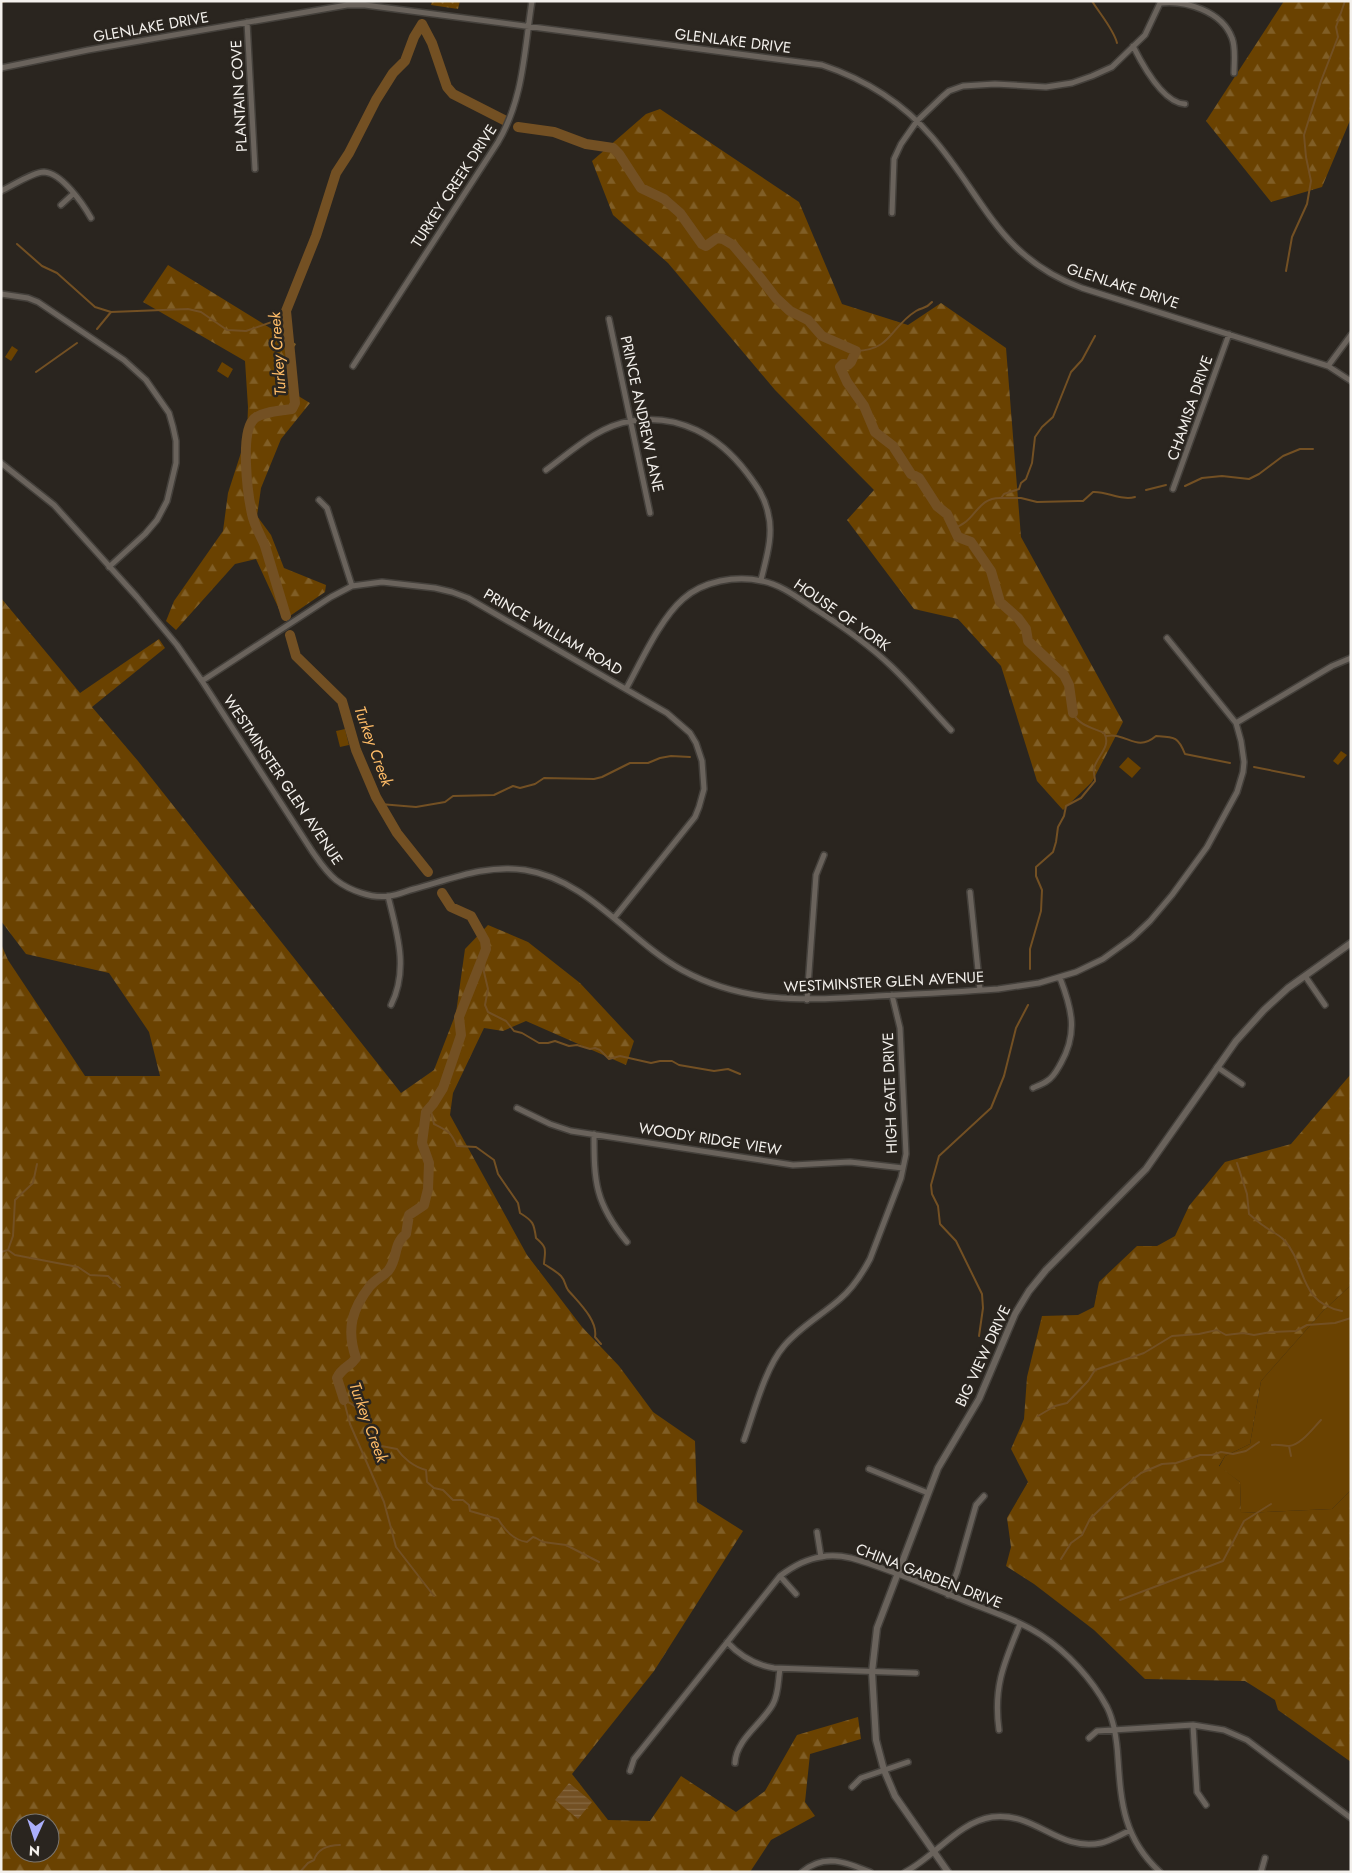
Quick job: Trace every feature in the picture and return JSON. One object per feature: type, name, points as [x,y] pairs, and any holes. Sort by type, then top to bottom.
[{"type":"street","name":"TURKEY CREEK DRIVE","points":[[353,366],[498,142],[512,117],[521,80],[532,1]]},
{"type":"street","points":[[892,213],[894,159],[901,144],[917,121],[949,91],[963,86],[995,84],[1046,87],[1072,83],[1112,67],[1145,35],[1160,2],[1172,2],[1193,7],[1216,17],[1233,40],[1234,73]]},
{"type":"street","name":"GLENLAKE DRIVE","points":[[1,67],[330,7],[365,5],[822,65],[843,72],[870,86],[917,121],[942,148],[1002,234],[1018,251],[1043,270],[1065,282],[1082,288],[1328,366],[1351,382]]},
{"type":"street","name":"PLANTAIN COVE","points":[[247,22],[255,170]]},
{"type":"street","points":[[1133,46],[1142,64],[1168,98],[1178,104],[1185,104]]},
{"type":"street","points":[[1,191],[44,172],[61,180],[86,208],[91,218]]},
{"type":"street","points":[[61,204],[73,194]]},
{"type":"street","points":[[1,294],[28,298],[38,302],[124,360],[146,380],[169,413],[176,441],[176,463],[167,501],[157,520],[145,534],[109,566]]},
{"type":"street","name":"PRINCE ANDREW LANE","points":[[609,320],[650,513]]},
{"type":"street","name":"CHAMISA DRIVE","points":[[1174,489],[1229,334]]},
{"type":"street","points":[[1328,366],[1351,335]]},
{"type":"street","points":[[546,470],[603,430],[631,421],[667,421],[698,430],[723,446],[740,463],[760,492],[769,514],[770,537],[761,580]]},
{"type":"street","name":"WESTMINSTER GLEN AVENUE","points":[[1,463],[54,506],[137,597],[177,645],[202,680],[298,830],[327,871],[336,880],[348,888],[371,895],[388,896],[476,871],[508,868],[543,874],[564,883],[588,897],[683,970],[729,990],[760,997],[806,1000],[1025,986],[1060,978],[1076,972],[1102,959],[1132,938],[1172,896],[1207,847],[1237,792],[1243,772],[1243,752],[1236,723],[1167,638]]},
{"type":"street","points":[[319,500],[327,508],[352,586]]},
{"type":"street","name":"HOUSE OF YORK","points":[[626,688],[668,616],[683,599],[696,590],[714,583],[746,578],[761,580],[790,592],[861,641],[891,666],[951,730]]},
{"type":"street","name":"PRINCE WILLIAM ROAD","points":[[202,680],[331,597],[352,586],[367,583],[394,582],[435,588],[460,595],[626,688],[675,718],[690,733],[700,752],[704,780],[702,798],[694,817],[614,918]]},
{"type":"street","points":[[1236,723],[1332,666],[1351,658]]},
{"type":"street","points":[[806,1000],[816,875],[824,855]]},
{"type":"street","points":[[970,892],[980,990]]},
{"type":"street","points":[[388,896],[400,944],[401,961],[400,981],[391,1005]]},
{"type":"street","name":"BIG VIEW DRIVE","points":[[948,1872],[895,1796],[884,1770],[876,1740],[872,1672],[877,1628],[944,1455],[979,1399],[1016,1314],[1029,1292],[1046,1270],[1146,1169],[1236,1041],[1264,1010],[1304,976],[1351,943]]},
{"type":"street","points":[[1304,976],[1325,1005]]},
{"type":"street","points":[[1033,1088],[1047,1081],[1056,1073],[1070,1044],[1072,1033],[1070,1009],[1060,978]]},
{"type":"street","name":"HIGH GATE DRIVE","points":[[744,1440],[770,1369],[779,1352],[792,1337],[841,1298],[863,1271],[874,1248],[904,1168],[907,1147],[900,1028],[892,995]]},
{"type":"street","points":[[1218,1067],[1242,1084]]},
{"type":"street","name":"WOODY RIDGE VIEW","points":[[517,1108],[564,1129],[793,1165],[850,1162],[904,1168]]},
{"type":"street","points":[[594,1134],[594,1172],[598,1193],[607,1214],[627,1242]]},
{"type":"street","points":[[869,1469],[928,1493]]},
{"type":"street","points":[[948,1594],[957,1572],[976,1505],[984,1496]]},
{"type":"street","points":[[817,1532],[821,1557]]},
{"type":"street","name":"CHINA GARDEN DRIVE","points":[[630,1771],[634,1759],[780,1576],[793,1566],[821,1557],[850,1558],[897,1574],[1020,1624],[1040,1634],[1078,1667],[1104,1702],[1115,1730],[1120,1798],[1129,1831],[1138,1847],[1160,1872]]},
{"type":"street","points":[[780,1576],[796,1594]]},
{"type":"street","points":[[1000,1730],[996,1709],[1000,1677],[1020,1624]]},
{"type":"street","points":[[727,1642],[748,1660],[763,1666],[780,1669],[916,1673]]},
{"type":"street","points":[[735,1763],[735,1752],[773,1704],[777,1693],[780,1669]]},
{"type":"street","points":[[1193,1725],[1197,1792],[1206,1805]]},
{"type":"street","points":[[1089,1738],[1097,1731],[1193,1725],[1224,1730],[1247,1740],[1351,1818]]},
{"type":"street","points":[[852,1788],[861,1778],[908,1762]]},
{"type":"street","points":[[905,1872],[974,1823],[990,1818],[1007,1816],[1021,1818],[1064,1841],[1075,1844],[1103,1843],[1129,1831]]},
{"type":"street","points":[[1261,1872],[1265,1858]]},
{"type":"street","points":[[802,1872],[816,1863],[832,1860],[847,1862],[870,1872]]},
{"type":"green space","points":[[432,1],[460,1],[458,9],[431,5]]},
{"type":"green space","points":[[1284,1],[1351,1],[1351,118],[1322,187],[1271,202],[1206,121]]},
{"type":"green space","points":[[660,109],[799,202],[842,304],[908,325],[941,303],[1006,348],[1021,537],[1123,722],[1092,782],[1063,810],[1037,781],[1001,666],[958,619],[914,609],[847,520],[874,490],[775,390],[668,263],[613,215],[592,161],[646,114]]},
{"type":"green space","points":[[168,265],[296,344],[275,382],[310,403],[281,439],[261,488],[257,516],[271,535],[284,568],[326,585],[325,592],[284,620],[256,559],[235,564],[176,630],[166,621],[174,601],[223,531],[228,493],[247,434],[248,407],[245,361],[143,302]]},
{"type":"green space","points":[[12,346],[18,350],[11,361],[5,357]]},
{"type":"green space","points":[[222,362],[233,369],[228,378],[217,371]]},
{"type":"green space","points":[[1,598],[80,693],[159,639],[165,648],[92,707],[138,761],[401,1093],[434,1070],[456,1013],[465,949],[488,925],[528,942],[580,983],[634,1041],[626,1065],[526,1021],[503,1031],[484,1028],[453,1093],[450,1115],[527,1255],[582,1327],[619,1366],[653,1412],[695,1441],[697,1502],[743,1531],[654,1671],[572,1774],[608,1820],[650,1821],[681,1776],[736,1812],[765,1791],[797,1735],[858,1717],[861,1739],[810,1754],[805,1802],[815,1816],[771,1840],[750,1872],[1,1872],[1,944],[8,960],[85,1076],[160,1076],[149,1032],[109,973],[26,954],[1,921]]},
{"type":"green space","points":[[345,729],[349,745],[340,747],[336,731]]},
{"type":"green space","points":[[1341,751],[1347,755],[1338,765],[1333,761]]},
{"type":"green space","points":[[1128,757],[1141,768],[1132,778],[1119,767]]},
{"type":"green space","points":[[1351,1074],[1351,1285],[1323,1311],[1261,1381],[1250,1444],[1225,1456],[1219,1466],[1240,1482],[1241,1513],[1332,1509],[1351,1490],[1351,1762],[1278,1710],[1275,1700],[1245,1681],[1145,1679],[1094,1630],[1034,1584],[1006,1566],[1011,1547],[1007,1518],[1028,1482],[1011,1449],[1024,1419],[1027,1377],[1042,1316],[1078,1315],[1094,1307],[1099,1282],[1137,1246],[1157,1246],[1175,1236],[1189,1206],[1225,1162],[1291,1144]]},
{"type":"green space","points":[[1351,1285],[1351,1490],[1332,1509],[1241,1513],[1240,1482],[1219,1467],[1225,1456],[1250,1444],[1261,1381],[1323,1311]]},
{"type":"shaded area","points":[[569,1783],[592,1802],[578,1819],[555,1800]]},
{"type":"waterway","points":[[1,2],[6,1]]},
{"type":"waterway","points":[[1092,1],[1110,27],[1117,43]]},
{"type":"waterway","points":[[1286,271],[1292,237],[1307,204],[1311,181],[1304,135],[1321,81],[1338,37],[1336,27],[1345,1]]},
{"type":"waterway","points":[[422,24],[432,43],[447,87],[453,94],[504,120]]},
{"type":"waterway","name":"Turkey Creek","points":[[286,616],[265,546],[252,514],[246,464],[247,436],[250,425],[255,418],[268,413],[292,409],[295,403],[286,311],[316,236],[336,173],[349,153],[376,100],[393,73],[405,61],[414,37],[422,24]]},
{"type":"waterway","points":[[518,127],[554,132],[586,144],[613,148],[641,188],[664,199],[680,213],[702,244],[706,246],[717,238],[733,245],[776,298],[790,311],[808,320],[822,336],[856,351],[851,362],[840,367],[847,382],[864,406],[875,432],[893,446],[911,474],[919,478],[937,506],[947,514],[958,537],[971,542],[991,571],[1000,602],[1018,618],[1026,629],[1028,641],[1064,675],[1069,685],[1073,713]]},
{"type":"waterway","points":[[17,244],[42,266],[57,273],[95,307],[111,312],[188,309],[201,312],[227,330],[246,331],[286,317]]},
{"type":"waterway","points":[[856,351],[877,347],[890,337],[907,317],[932,302]]},
{"type":"waterway","points":[[97,329],[111,312]]},
{"type":"waterway","points":[[953,528],[967,521],[986,502],[1001,498],[1004,494],[1019,489],[1021,483],[1026,479],[1032,463],[1035,437],[1053,417],[1071,372],[1082,360],[1095,336]]},
{"type":"waterway","points":[[36,372],[77,343]]},
{"type":"waterway","points":[[1185,486],[1202,478],[1222,476],[1249,479],[1283,456],[1300,449],[1313,449]]},
{"type":"waterway","points":[[1146,490],[1166,485]]},
{"type":"waterway","points":[[1001,498],[1021,498],[1037,502],[1083,501],[1093,492],[1124,498],[1135,497]]},
{"type":"waterway","name":"Turkey Creek","points":[[290,635],[296,656],[342,701],[356,750],[376,797],[397,833],[428,872]]},
{"type":"waterway","points":[[1030,969],[1030,949],[1041,911],[1042,890],[1036,876],[1036,867],[1053,852],[1058,827],[1064,816],[1066,806],[1081,798],[1095,781],[1094,768],[1106,742],[1104,733],[1082,723],[1073,713]]},
{"type":"waterway","points":[[1106,736],[1120,737],[1143,743],[1156,736],[1171,737],[1180,744],[1185,754],[1230,763]]},
{"type":"waterway","points":[[380,804],[416,807],[445,802],[453,796],[494,795],[513,786],[520,788],[535,784],[544,778],[594,779],[630,763],[648,763],[671,756],[690,757]]},
{"type":"waterway","points":[[1254,767],[1304,777]]},
{"type":"waterway","name":"Turkey Creek","points":[[344,1400],[337,1378],[341,1371],[356,1358],[351,1338],[352,1320],[355,1311],[370,1286],[388,1271],[391,1266],[399,1242],[406,1234],[409,1215],[424,1205],[428,1189],[429,1163],[422,1143],[426,1112],[443,1088],[461,1035],[459,1017],[486,949],[485,941],[471,916],[451,907],[442,893]]},
{"type":"waterway","points":[[485,952],[484,972],[488,989],[485,1005],[488,1012],[506,1021],[514,1031],[522,1033],[539,1043],[555,1041],[569,1046],[577,1045],[590,1049],[595,1048],[600,1050],[609,1059],[620,1056],[651,1063],[672,1061],[679,1065],[714,1071],[728,1069],[740,1074]]},
{"type":"waterway","points":[[979,1336],[983,1308],[982,1294],[956,1241],[940,1224],[938,1206],[932,1194],[931,1185],[939,1156],[991,1108],[1004,1076],[1016,1028],[1028,1005]]},
{"type":"waterway","points":[[430,1107],[434,1124],[448,1132],[457,1146],[476,1147],[494,1160],[498,1174],[518,1203],[520,1213],[532,1223],[536,1238],[544,1247],[544,1264],[562,1278],[568,1290],[582,1306],[593,1324],[595,1337],[601,1344]]},
{"type":"waterway","points":[[1237,1163],[1247,1194],[1249,1214],[1283,1239],[1291,1249],[1310,1291],[1317,1300],[1342,1311]]},
{"type":"waterway","points":[[8,1250],[13,1236],[15,1200],[33,1183],[37,1164]]},
{"type":"waterway","points":[[1,1252],[8,1250],[15,1255],[78,1267],[90,1275],[108,1276],[120,1287]]},
{"type":"waterway","points":[[1038,1416],[1055,1406],[1067,1403],[1088,1381],[1095,1370],[1144,1353],[1172,1336],[1199,1334],[1217,1330],[1226,1335],[1243,1333],[1254,1335],[1296,1331],[1307,1325],[1335,1323],[1351,1318]]},
{"type":"waterway","points":[[344,1400],[357,1408],[367,1419],[376,1445],[397,1449],[409,1462],[426,1470],[427,1482],[434,1488],[443,1490],[453,1500],[463,1500],[469,1505],[470,1511],[498,1519],[510,1534],[522,1541],[527,1542],[533,1537],[543,1542],[566,1545],[599,1562]]},
{"type":"waterway","name":"Turkey Creek","points":[[344,1401],[350,1424],[384,1502],[396,1547],[434,1596]]},
{"type":"waterway","points":[[1272,1445],[1289,1446],[1298,1443],[1321,1420]]},
{"type":"waterway","points":[[1061,1559],[1071,1543],[1082,1535],[1090,1519],[1141,1473],[1162,1464],[1176,1463],[1200,1455],[1212,1455],[1221,1452],[1233,1454],[1246,1451],[1259,1442]]},
{"type":"waterway","points":[[1289,1446],[1291,1456]]},
{"type":"waterway","points":[[1120,1600],[1223,1561],[1244,1521],[1271,1504]]},
{"type":"waterway","points":[[300,1872],[308,1863],[314,1860],[321,1850],[340,1845]]}]
